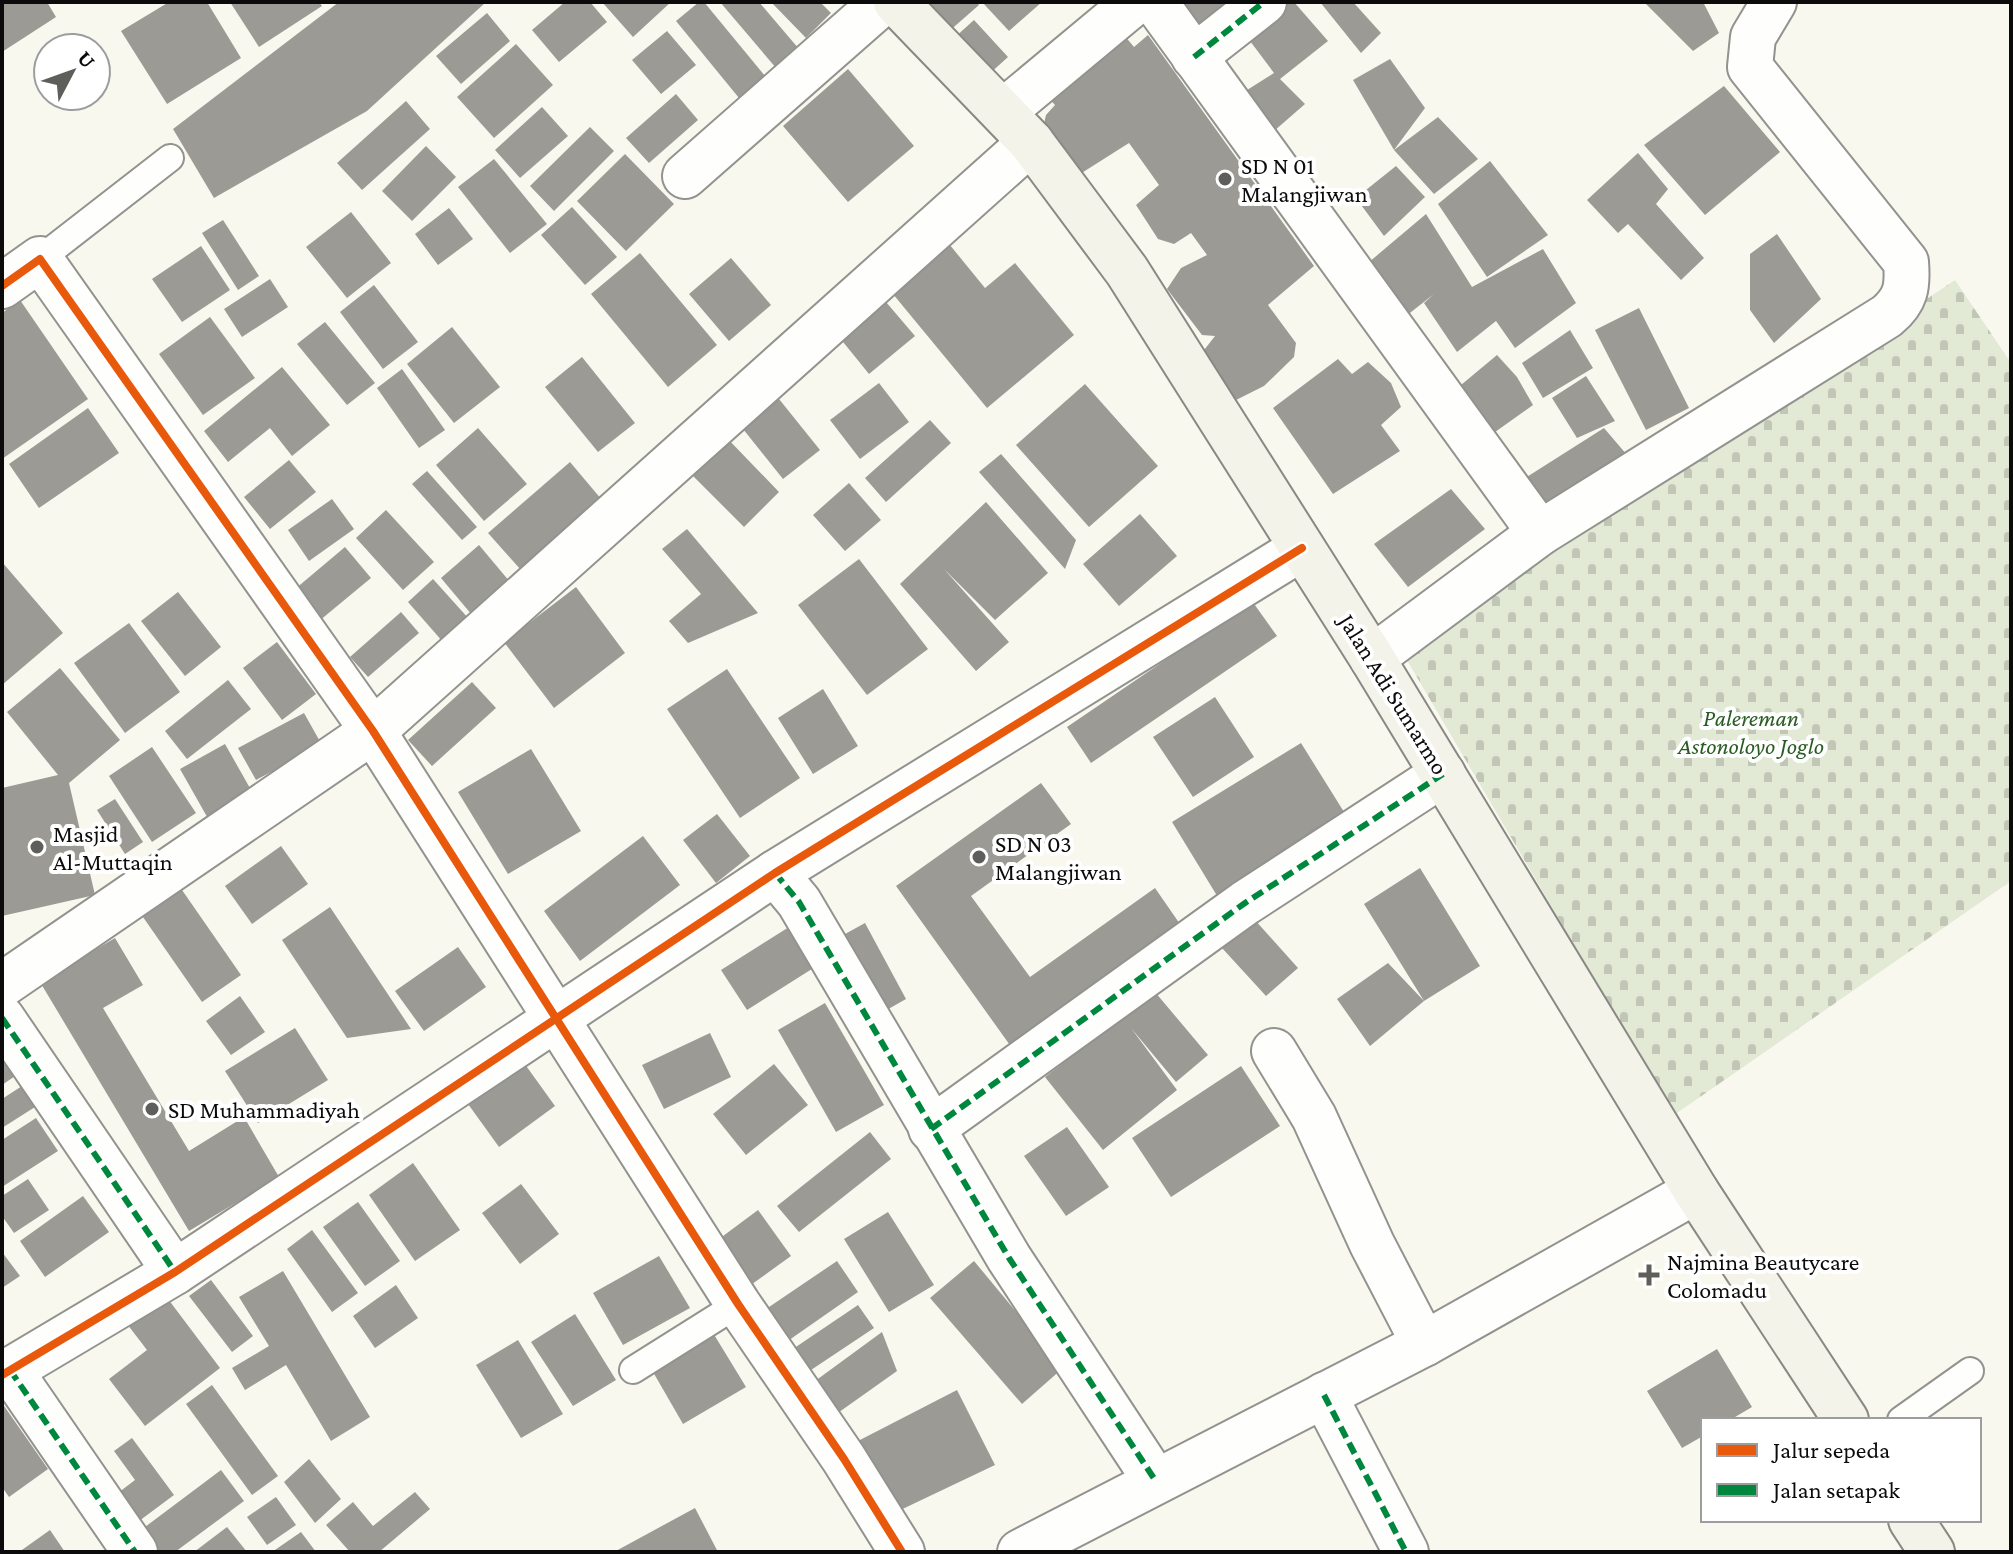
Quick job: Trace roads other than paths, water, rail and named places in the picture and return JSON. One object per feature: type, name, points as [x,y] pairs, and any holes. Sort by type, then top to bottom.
[{"type":"main road","name":"Jalan Adi Sumarmo","points":[[896,2],[1018,126],[1127,271],[1372,658],[1696,1191],[1845,1418]]},
{"type":"main road","points":[[1912,1522],[1932,1552]]},
{"type":"street","points":[[685,176],[883,2]]},
{"type":"street","points":[[2,985],[373,731],[1018,126],[1135,2]]},
{"type":"street","points":[[1155,2],[1540,533]]},
{"type":"street","points":[[1194,57],[1264,2]]},
{"type":"street","points":[[1372,658],[1540,533],[1901,304],[1908,286],[1906,262],[1750,67],[1753,37],[1774,2]]},
{"type":"street","points":[[2,286],[40,259],[373,731],[738,1304],[844,1459],[902,1552]]},
{"type":"street","points":[[135,1552],[6,1373],[175,1272],[775,873],[1302,548]]},
{"type":"street","points":[[931,1129],[1233,912],[1443,774]]},
{"type":"street","points":[[775,873],[799,902],[1009,1258],[1155,1480]]},
{"type":"street","points":[[2,1018],[175,1272]]},
{"type":"street","points":[[1274,1051],[1314,1117],[1372,1244],[1424,1344]]},
{"type":"street","points":[[1020,1552],[1424,1344],[1696,1191]]},
{"type":"street","points":[[1324,1395],[1406,1552]]},
{"type":"lane","points":[[40,259],[170,158]]},
{"type":"lane","points":[[633,1370],[738,1304]]},
{"type":"lane","points":[[1904,1418],[1970,1371]]},
{"type":"place","name":"SD N 01 Malangjiwan","points":[[1225,179]]},
{"type":"place","name":"Masjid Al-Muttaqin","points":[[37,847]]},
{"type":"place","name":"SD N 03 Malangjiwan","points":[[979,857]]},
{"type":"place","name":"SD Muhammadiyah","points":[[152,1109]]},
{"type":"place","name":"Najmina Beautycare Colomadu","points":[[1649,1275]]},
{"type":"park label","name":"Palereman Astonoloyo Joglo","points":[[1751,731]]}]
